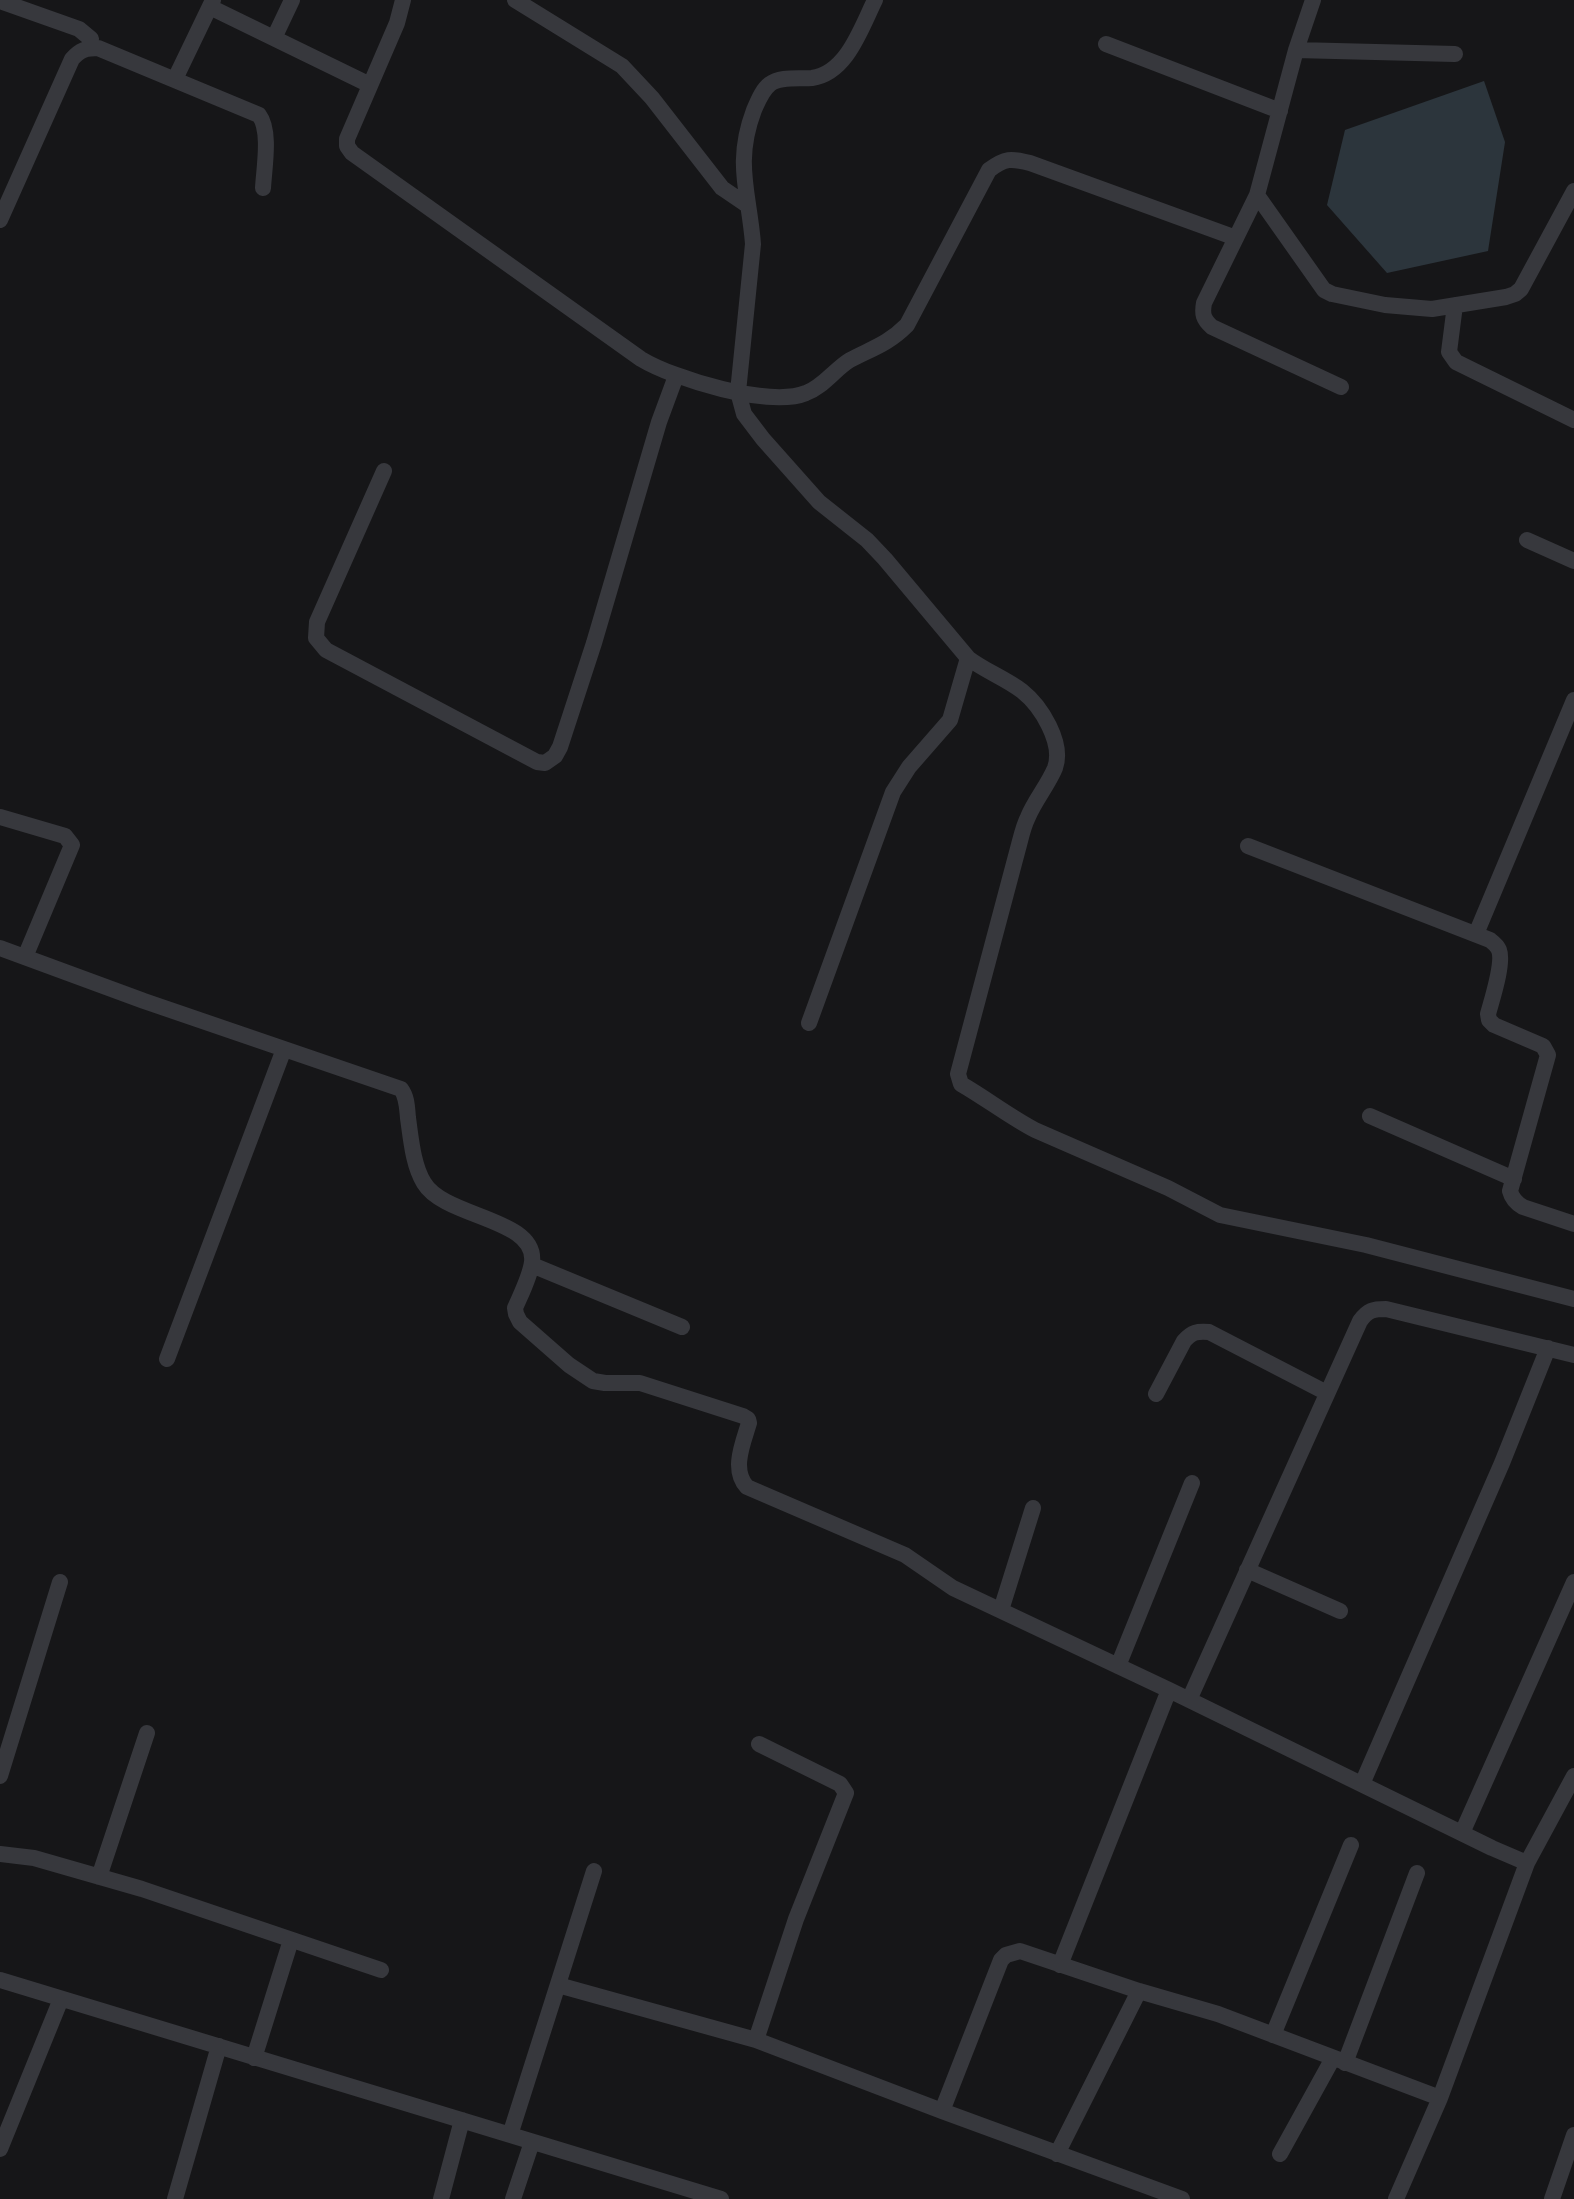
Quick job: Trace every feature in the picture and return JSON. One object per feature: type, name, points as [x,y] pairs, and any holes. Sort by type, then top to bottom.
[{"type":"street","points":[[274,38],[292,0]]},
{"type":"street","points":[[403,0],[397,23],[347,139],[352,153],[641,359],[676,376],[738,392],[785,398],[807,393],[847,362],[892,339],[907,325],[989,170],[999,162],[1012,159],[1030,163],[1236,238]]},
{"type":"street","points":[[515,0],[622,66],[652,98],[722,188],[747,205]]},
{"type":"street","points":[[875,0],[842,61],[829,72],[815,77],[776,81],[767,86],[758,99],[749,124],[743,152],[744,187],[752,222],[753,244],[738,392],[744,414],[819,502],[867,540],[968,658],[1031,700],[1055,735],[1058,753],[1055,767],[1027,819],[1020,841],[958,1074],[961,1084],[1035,1130],[1168,1188],[1220,1215],[1366,1245],[1574,1299]]},
{"type":"street","points":[[1313,0],[1296,50],[1257,195],[1202,312],[1212,327],[1341,387]]},
{"type":"street","points":[[0,1],[79,29],[91,39]]},
{"type":"street","points":[[175,79],[212,4],[370,85]]},
{"type":"street","points":[[1106,44],[1280,111]]},
{"type":"street","points":[[0,220],[72,59],[86,49],[98,48],[259,115],[266,135],[263,188]]},
{"type":"street","points":[[1296,50],[1455,54]]},
{"type":"street","points":[[1257,195],[1324,290],[1385,305],[1432,309],[1515,294],[1521,289],[1574,191]]},
{"type":"street","points":[[1455,305],[1449,352],[1456,362],[1574,420]]},
{"type":"street","points":[[384,471],[317,622],[316,638],[326,650],[537,762],[545,763],[555,756],[560,747],[594,643],[650,449],[676,376]]},
{"type":"street","points":[[1527,540],[1574,561]]},
{"type":"street","points":[[809,1023],[893,792],[909,767],[950,720],[968,658]]},
{"type":"street","points":[[1476,934],[1574,700]]},
{"type":"street","points":[[0,817],[65,836],[72,845],[25,957]]},
{"type":"street","points":[[1248,846],[1490,940],[1500,952],[1500,961],[1489,1020],[1543,1046],[1548,1055],[1510,1191],[1515,1203],[1574,1224]]},
{"type":"street","points":[[0,948],[401,1089],[405,1095],[419,1172],[425,1185],[436,1197],[450,1205],[508,1226],[530,1247],[532,1265],[515,1308],[516,1314],[520,1322],[584,1376],[605,1383],[640,1383],[743,1416],[749,1423],[738,1467],[747,1487],[905,1555],[953,1588],[1527,1863]]},
{"type":"street","points":[[167,1359],[284,1049]]},
{"type":"street","points":[[1370,1116],[1514,1179]]},
{"type":"street","points":[[532,1265],[682,1327]]},
{"type":"street","points":[[1189,1700],[1366,1313],[1373,1309],[1386,1309],[1574,1355]]},
{"type":"street","points":[[1156,1394],[1184,1341],[1199,1331],[1209,1332],[1327,1393]]},
{"type":"street","points":[[1362,1784],[1502,1463],[1548,1348]]},
{"type":"street","points":[[1118,1666],[1192,1483]]},
{"type":"street","points":[[1001,1610],[1033,1508]]},
{"type":"street","points":[[1247,1570],[1340,1611]]},
{"type":"street","points":[[0,1776],[60,1582]]},
{"type":"street","points":[[1462,1833],[1574,1582]]},
{"type":"street","points":[[1060,1965],[1169,1690]]},
{"type":"street","points":[[99,1877],[147,1733]]},
{"type":"street","points":[[756,2040],[796,1919],[846,1793],[840,1784],[759,1744]]},
{"type":"street","points":[[1396,2199],[1440,2098],[1527,1863],[1574,1776]]},
{"type":"street","points":[[1273,2035],[1351,1845]]},
{"type":"street","points":[[0,1854],[34,1858],[142,1889],[381,1970]]},
{"type":"street","points":[[510,2135],[594,1871]]},
{"type":"street","points":[[1280,2154],[1339,2060],[1417,1873]]},
{"type":"street","points":[[254,2058],[291,1940]]},
{"type":"street","points":[[942,2111],[1001,1960],[1012,1952],[1020,1951],[1218,2014],[1440,2098]]},
{"type":"street","points":[[0,1980],[462,2120],[679,2192],[721,2199]]},
{"type":"street","points":[[558,1985],[756,2040],[1182,2199]]},
{"type":"street","points":[[1057,2154],[1139,1991]]},
{"type":"street","points":[[0,2149],[61,1999]]},
{"type":"street","points":[[175,2199],[219,2046]]},
{"type":"street","points":[[441,2199],[462,2120]]},
{"type":"street","points":[[1574,2135],[1554,2192],[1574,2192]]},
{"type":"street","points":[[513,2199],[532,2142]]},
{"type":"shaded area","points":[[1484,81],[1505,142],[1488,251],[1387,273],[1327,205],[1345,130]]}]
